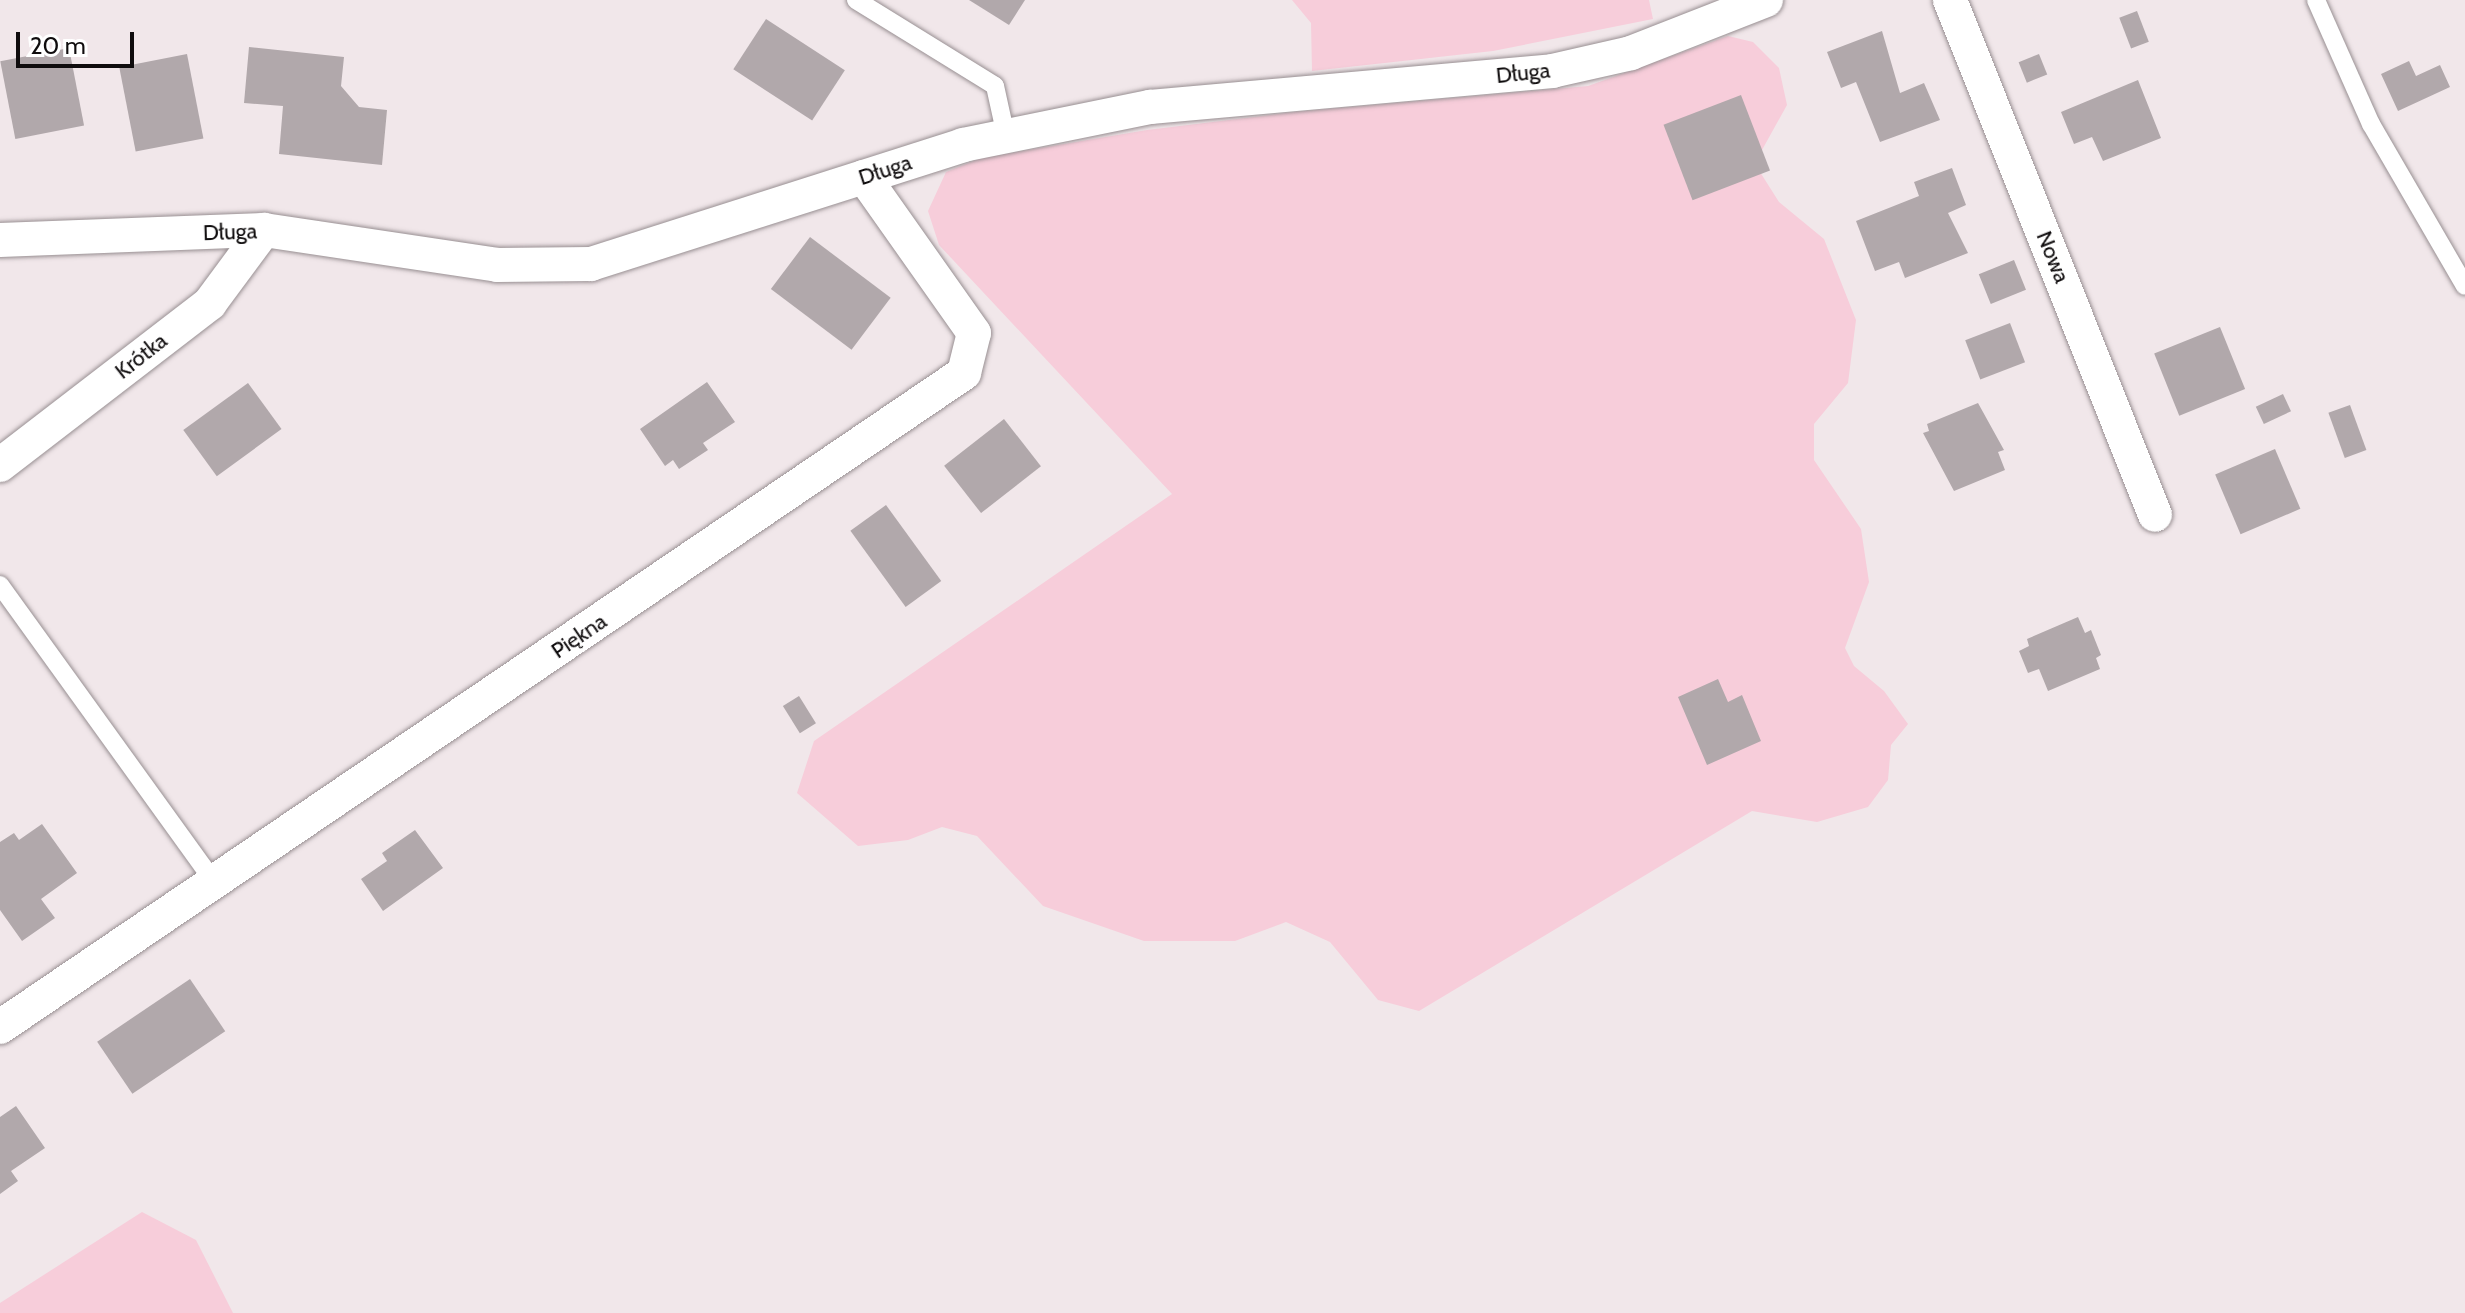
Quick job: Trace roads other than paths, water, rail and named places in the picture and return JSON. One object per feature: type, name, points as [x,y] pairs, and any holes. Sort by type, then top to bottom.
[{"type":"street","name":"Długa","points":[[0,240],[264,230],[497,265],[591,264],[864,177],[1006,136],[1150,107],[1552,71],[1631,53],[1766,0]]},
{"type":"street","name":"Nowa","points":[[1950,0],[2155,515]]},
{"type":"street","name":"Piękna","points":[[0,1027],[212,879],[964,373],[974,333],[864,177]]},
{"type":"street","name":"Krótka","points":[[0,465],[210,303],[264,230]]},
{"type":"lane","points":[[856,0],[995,86],[1006,136]]},
{"type":"lane","points":[[2316,0],[2371,124],[2465,286]]},
{"type":"lane","points":[[0,585],[212,879]]}]
